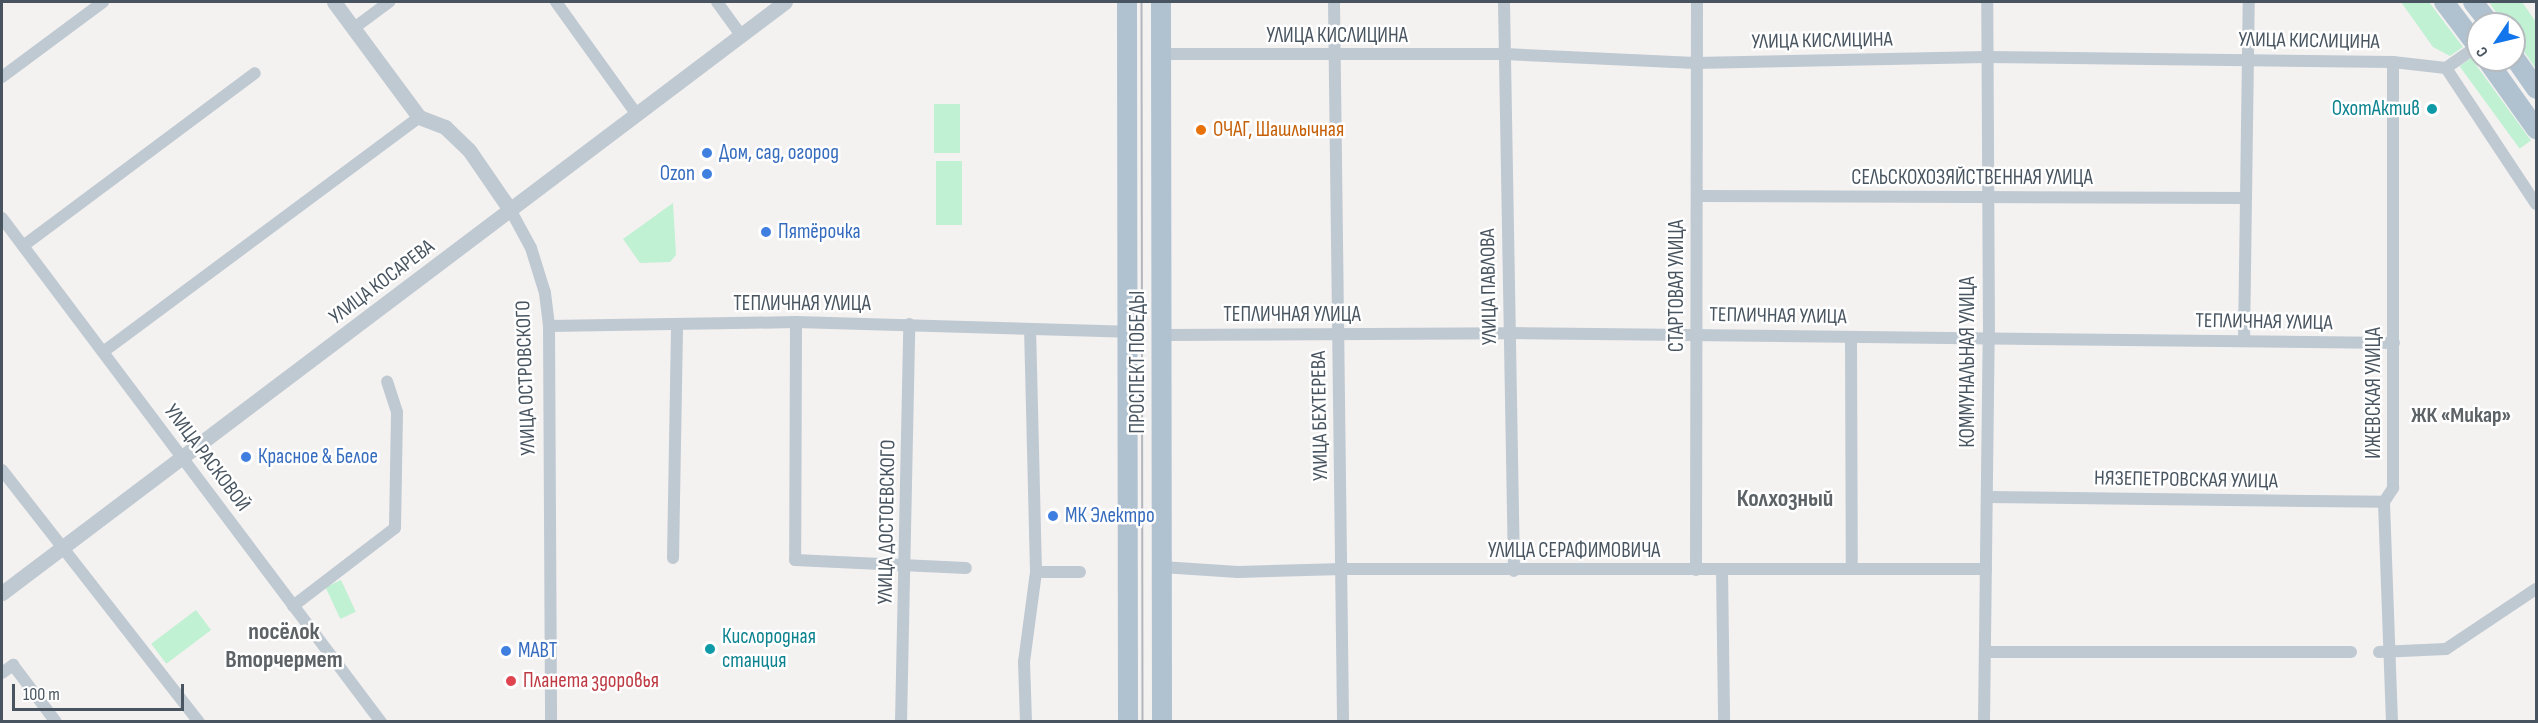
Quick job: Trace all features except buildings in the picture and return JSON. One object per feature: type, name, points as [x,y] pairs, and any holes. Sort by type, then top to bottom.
[{"type":"main road","name":"ПРОСПЕКТ ПОБЕДЫ","points":[[1127,2],[1128,722]]},
{"type":"main road","name":"ПРОСПЕКТ ПОБЕДЫ","points":[[1161,2],[1162,722]]},
{"type":"main road","points":[[2444,2],[2466,31]]},
{"type":"main road","points":[[2496,72],[2536,129]]},
{"type":"main road","points":[[2524,72],[2536,89]]},
{"type":"street","points":[[2,77],[103,2]]},
{"type":"street","points":[[103,352],[419,117],[334,2]]},
{"type":"street","points":[[354,28],[389,2]]},
{"type":"street","points":[[556,2],[638,116]]},
{"type":"street","points":[[717,2],[741,35]]},
{"type":"street","name":"УЛИЦА КОСАРЕВА","points":[[2,593],[638,116],[785,2]]},
{"type":"street","name":"УЛИЦА БЕХТЕРЕВА","points":[[1334,2],[1337,334],[1343,569],[1343,722]]},
{"type":"street","name":"УЛИЦА ПАВЛОВА","points":[[1504,2],[1514,571]]},
{"type":"street","name":"СТАРТОВАЯ УЛИЦА","points":[[1696,570],[1695,63],[1697,2]]},
{"type":"street","name":"КОММУНАЛЬНАЯ УЛИЦА","points":[[1984,722],[1989,337],[1986,198],[1987,2]]},
{"type":"street","points":[[2244,341],[2249,2]]},
{"type":"street","name":"УЛИЦА КИСЛИЦИНА","points":[[1161,54],[1335,56],[1504,54],[1695,63],[1986,57],[2393,62],[2446,68]]},
{"type":"street","points":[[2466,58],[2446,68],[2536,204]]},
{"type":"street","name":"ИЖЕВСКАЯ УЛИЦА","points":[[2392,722],[2385,652],[2384,502],[2393,488],[2393,62]]},
{"type":"street","points":[[23,246],[255,73]]},
{"type":"street","name":"УЛИЦА ОСТРОВСКОГО","points":[[419,117],[445,127],[469,150],[511,211],[531,248],[545,293],[549,326],[551,722]]},
{"type":"street","name":"СЕЛЬСКОХОЗЯЙСТВЕННАЯ УЛИЦА","points":[[1697,196],[2246,198]]},
{"type":"street","name":"УЛИЦА РАСКОВОЙ","points":[[2,218],[381,722]]},
{"type":"street","points":[[796,322],[795,561],[966,568]]},
{"type":"street","name":"ТЕПЛИЧНАЯ УЛИЦА","points":[[549,326],[796,322],[909,324],[1030,331],[1127,332]]},
{"type":"street","points":[[673,558],[677,324]]},
{"type":"street","name":"УЛИЦА ДОСТОЕВСКОГО","points":[[901,722],[907,565],[909,324]]},
{"type":"street","points":[[1026,722],[1024,662],[1036,572],[1030,331]]},
{"type":"street","name":"ТЕПЛИЧНАЯ УЛИЦА","points":[[1162,335],[1510,333],[2394,343]]},
{"type":"street","points":[[1851,337],[1852,569]]},
{"type":"street","points":[[293,606],[395,528],[398,412],[387,382]]},
{"type":"street","points":[[2,470],[199,722]]},
{"type":"street","name":"НЯЗЕПЕТРОВСКАЯ УЛИЦА","points":[[1987,497],[2384,502]]},
{"type":"street","name":"УЛИЦА СЕРАФИМОВИЧА","points":[[1162,567],[1238,572],[1343,569],[1514,571],[1986,569]]},
{"type":"street","points":[[1722,570],[1724,722]]},
{"type":"street","points":[[1036,572],[1080,572]]},
{"type":"street","points":[[2385,652],[2446,649],[2536,589]]},
{"type":"street","points":[[1986,652],[2351,652]]},
{"type":"street","points":[[2,673],[12,665],[56,722]]},
{"type":"green space","points":[[2401,2],[2429,2],[2463,47],[2450,56],[2433,47]]},
{"type":"green space","points":[[2489,2],[2522,2],[2536,22],[2536,69],[2526,54],[2526,12],[2496,12]]},
{"type":"green space","points":[[2466,62],[2466,72],[2481,72],[2531,141],[2520,149],[2460,66]]},
{"type":"green space","points":[[934,104],[960,104],[960,153],[934,153]]},
{"type":"green space","points":[[936,161],[962,161],[962,225],[936,225]]},
{"type":"green space","points":[[673,203],[676,255],[670,262],[640,263],[623,239]]},
{"type":"green space","points":[[341,580],[356,612],[340,619],[326,587]]},
{"type":"green space","points":[[196,610],[211,630],[166,664],[151,644]]},
{"type":"tram line","points":[[1142,2],[1143,722]]},
{"type":"place","name":"ОхотАктив","points":[[2432,109]]},
{"type":"place","name":"ОЧАГ, Шашлычная","points":[[1201,130]]},
{"type":"place","name":"Дом, сад, огород","points":[[707,153]]},
{"type":"place","name":"Ozon","points":[[707,174]]},
{"type":"place","name":"Пятёрочка","points":[[766,232]]},
{"type":"place","name":"Красное & Белое","points":[[246,457]]},
{"type":"place","name":"МК Электро","points":[[1053,516]]},
{"type":"place","name":"Кислородная станция","points":[[710,649]]},
{"type":"place","name":"МАВТ","points":[[506,651]]},
{"type":"place","name":"Планета здоровья","points":[[511,681]]},
{"type":"district","name":"ЖК «Микар»","points":[[2461,416]]},
{"type":"district","name":"Колхозный","points":[[1785,499]]},
{"type":"district","name":"посёлок Вторчермет","points":[[284,646]]}]
